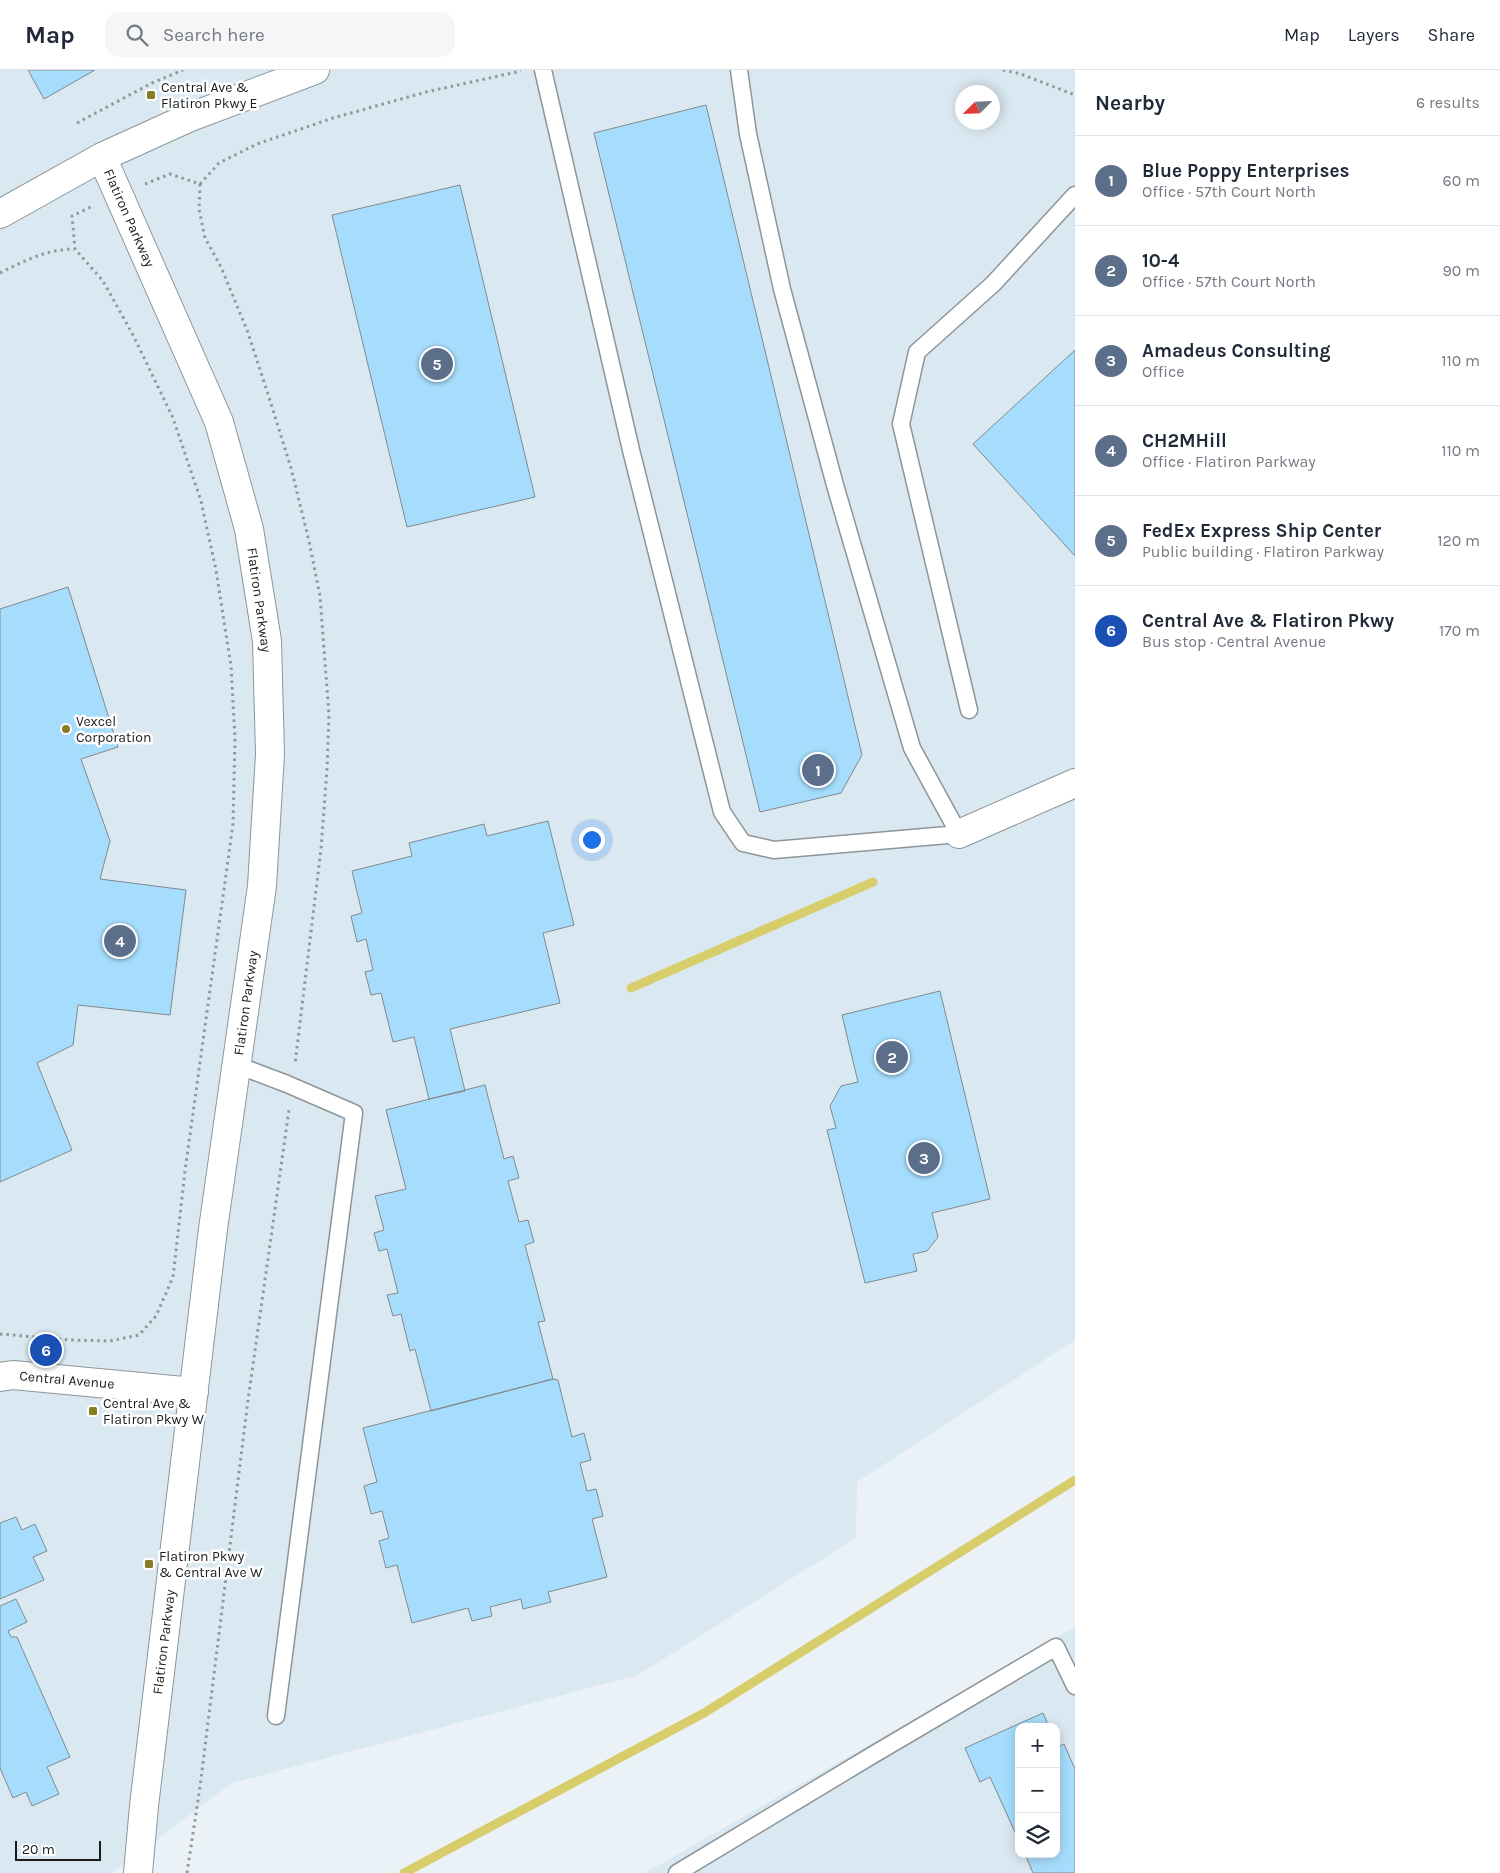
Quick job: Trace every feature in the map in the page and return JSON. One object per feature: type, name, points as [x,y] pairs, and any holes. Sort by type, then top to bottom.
[{"type":"street","points":[[0,214],[102,157],[188,118],[315,70]]},
{"type":"street","name":"Flatiron Parkway","points":[[102,157],[219,422],[249,529],[267,641],[270,754],[262,886],[213,1229],[144,1806],[138,1873]]},
{"type":"street","points":[[959,834],[1075,783]]},
{"type":"street","name":"Central Avenue","points":[[0,1376],[13,1375],[194,1392]]},
{"type":"lane","points":[[543,70],[632,450],[722,812],[743,843],[774,850],[959,834],[912,748],[835,485],[782,289],[748,134],[739,70]]},
{"type":"lane","points":[[969,710],[901,424],[917,352],[993,284],[1075,195]]},
{"type":"lane","points":[[237,1065],[354,1113],[276,1716]]},
{"type":"lane","points":[[676,1873],[1056,1647],[1075,1686]]},
{"type":"path","points":[[77,123],[152,83],[183,70]]},
{"type":"path","points":[[0,1334],[110,1341],[139,1335],[156,1316],[173,1278],[186,1162],[233,824],[235,740],[231,666],[216,570],[201,501],[173,418],[133,335],[104,281],[75,249],[72,216],[170,174],[200,184],[219,164],[258,144],[333,118],[426,92],[526,70]]},
{"type":"path","points":[[1003,70],[1021,74],[1075,95]]},
{"type":"path","points":[[0,273],[34,257],[60,249],[75,249]]},
{"type":"shaded area","points":[[0,70],[1075,70],[1075,1340],[857,1482],[856,1538],[638,1675],[232,1783],[112,1873],[0,1873]]},
{"type":"shaded area","points":[[1075,1627],[1075,1873],[645,1873]]},
{"type":"building","points":[[28,70],[95,70],[44,99]]},
{"type":"building","points":[[706,105],[862,755],[841,793],[760,812],[594,133]]},
{"type":"building","points":[[460,185],[535,497],[407,527],[332,215]]},
{"type":"building","points":[[1075,350],[1075,556],[973,444]]},
{"type":"building","points":[[68,587],[118,747],[81,759],[110,841],[100,879],[186,890],[170,1015],[78,1005],[73,1045],[37,1063],[72,1150],[0,1182],[0,609]]},
{"type":"building","points":[[548,821],[574,925],[543,933],[560,1003],[450,1029],[465,1091],[429,1099],[414,1037],[393,1042],[381,993],[371,995],[365,972],[373,970],[366,939],[357,942],[351,916],[362,913],[352,871],[412,856],[409,843],[484,824],[487,836]]},
{"type":"building","points":[[940,991],[990,1199],[932,1213],[938,1237],[927,1251],[913,1254],[917,1271],[865,1283],[827,1130],[836,1128],[830,1106],[841,1086],[858,1082],[842,1015]]},
{"type":"building","points":[[485,1085],[504,1159],[513,1156],[519,1178],[508,1181],[519,1222],[528,1220],[534,1242],[525,1245],[545,1321],[538,1322],[553,1379],[431,1411],[415,1349],[410,1351],[401,1314],[393,1316],[387,1295],[398,1293],[387,1249],[379,1251],[374,1233],[384,1230],[375,1196],[406,1189],[386,1110]]},
{"type":"building","points":[[553,1379],[558,1380],[572,1437],[584,1433],[591,1460],[580,1463],[587,1491],[596,1489],[603,1516],[592,1519],[607,1577],[548,1592],[551,1602],[523,1609],[521,1599],[490,1607],[492,1616],[472,1621],[468,1608],[412,1623],[397,1565],[386,1568],[379,1541],[389,1538],[382,1511],[371,1514],[364,1486],[377,1482],[363,1428]]},
{"type":"building","points":[[16,1517],[22,1530],[35,1524],[47,1551],[33,1557],[44,1580],[0,1599],[0,1523]]},
{"type":"building","points":[[16,1599],[27,1622],[8,1631],[11,1637],[17,1637],[70,1757],[47,1767],[59,1794],[32,1806],[26,1792],[13,1798],[0,1768],[0,1606]]},
{"type":"building","points":[[1043,1713],[1047,1723],[1021,1723]]},
{"type":"building","points":[[1015,1726],[1015,1832],[990,1777],[980,1782],[965,1748]]},
{"type":"building","points":[[1064,1744],[1075,1769],[1075,1873],[1033,1873],[1027,1858],[1060,1858],[1060,1746]]},
{"type":"waterway","points":[[631,988],[873,882]]},
{"type":"waterway","points":[[404,1873],[704,1713],[1075,1480]]},
{"type":"place","name":"Central Ave & Flatiron Pkwy E","points":[[151,95]]},
{"type":"place","name":"FedEx Express Ship Center","points":[[437,364]]},
{"type":"place","name":"Vexcel Corporation","points":[[66,729]]},
{"type":"place","name":"Blue Poppy Enterprises","points":[[818,770]]},
{"type":"place","name":"CH2MHill","points":[[120,941]]},
{"type":"place","name":"10-4","points":[[892,1057]]},
{"type":"place","name":"Amadeus Consulting","points":[[924,1158]]},
{"type":"place","name":"Central Ave & Flatiron Pkwy","points":[[46,1350]]},
{"type":"place","name":"Central Ave & Flatiron Pkwy W","points":[[93,1411]]},
{"type":"place","name":"Flatiron Pkwy & Central Ave W","points":[[149,1564]]}]
